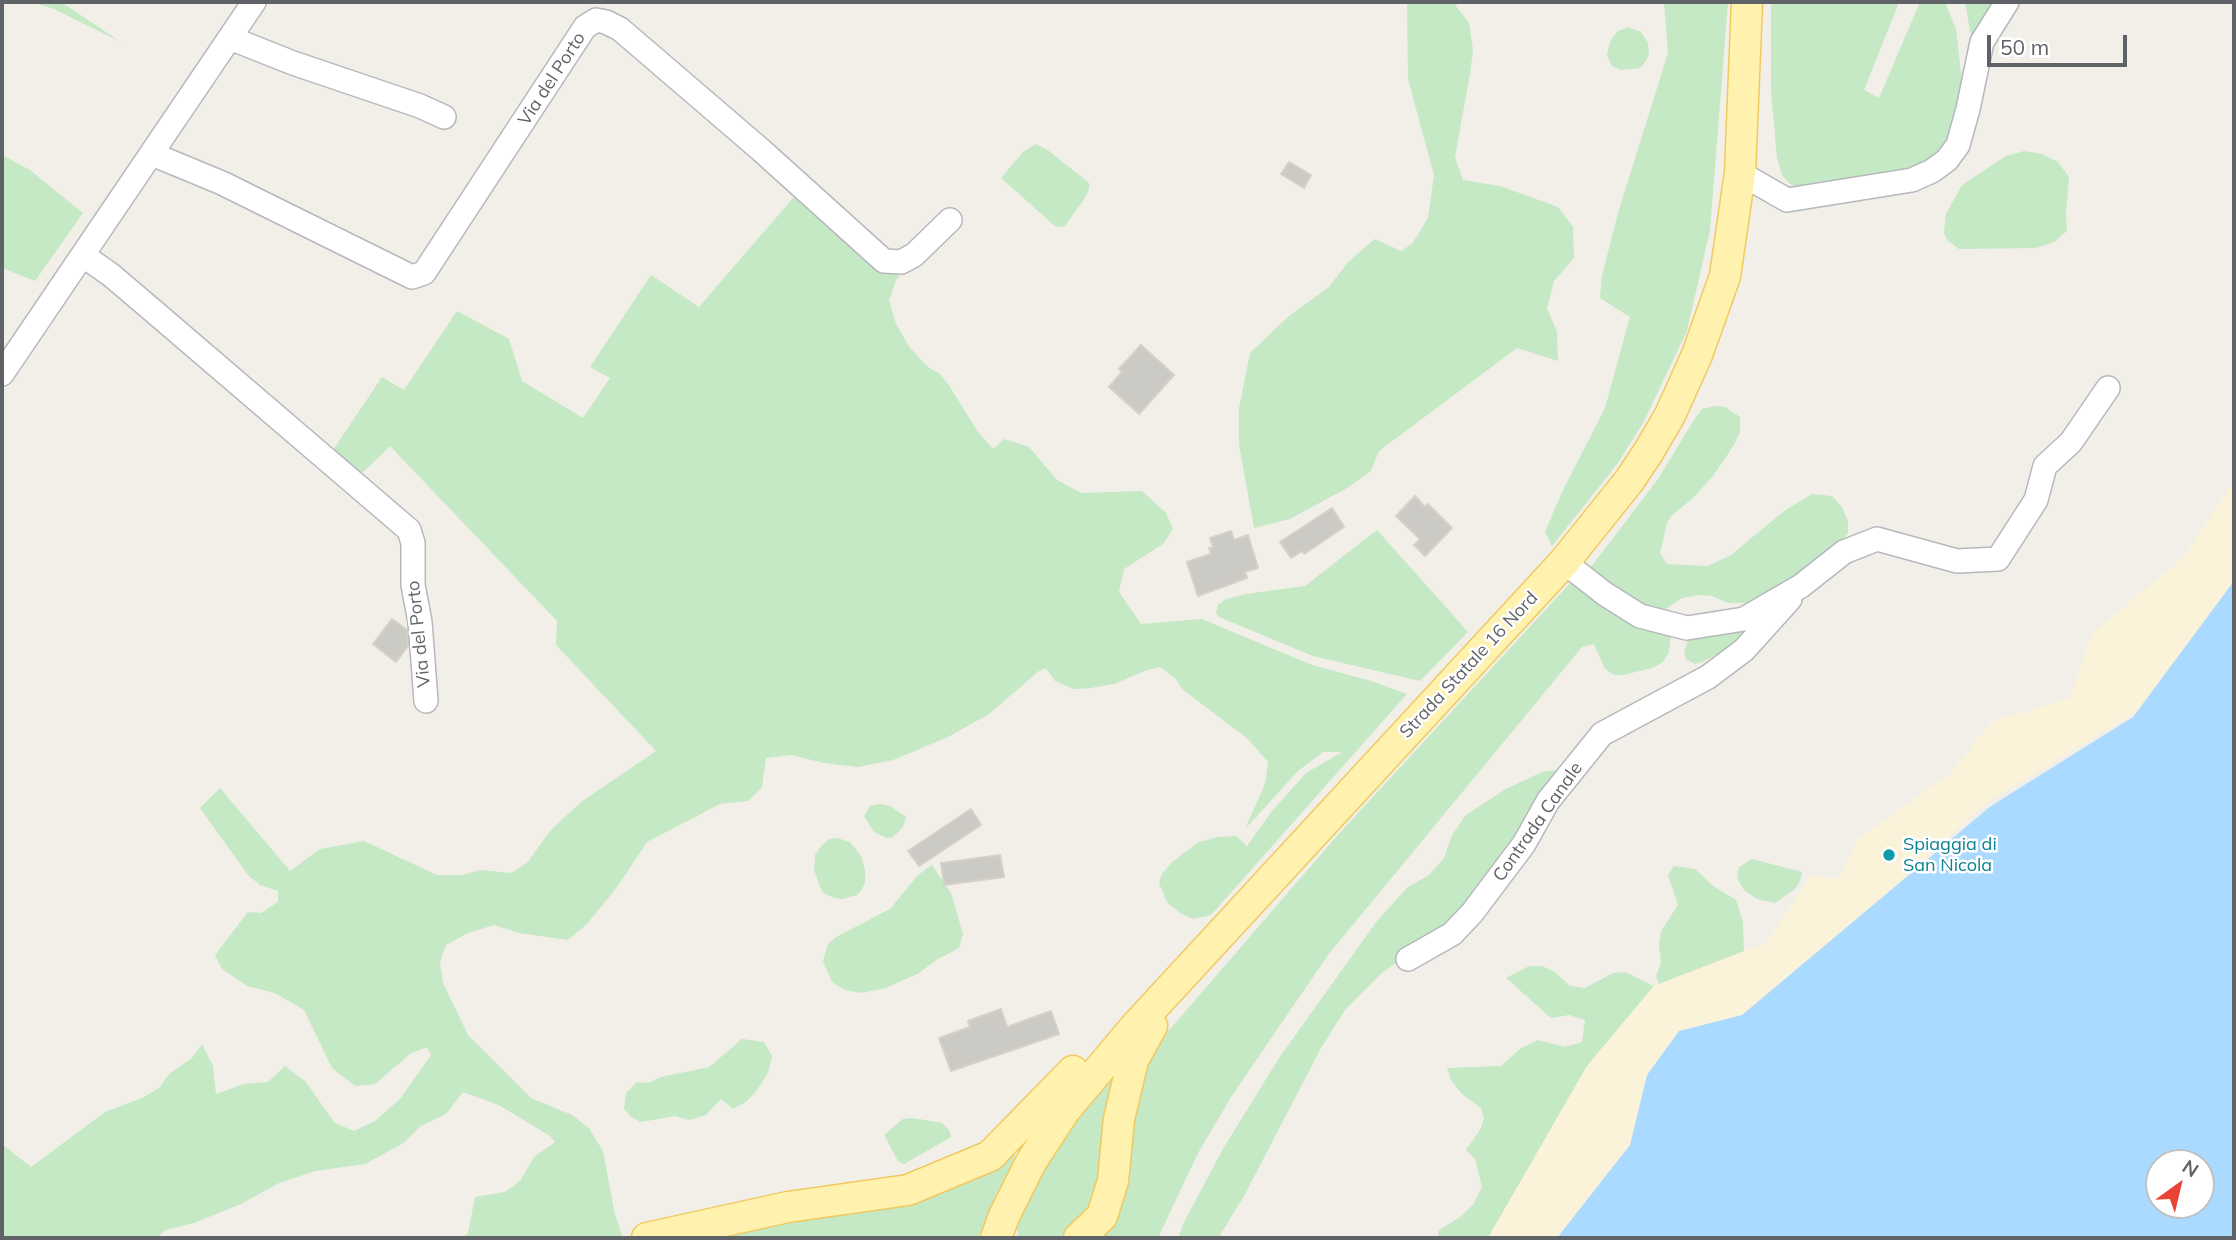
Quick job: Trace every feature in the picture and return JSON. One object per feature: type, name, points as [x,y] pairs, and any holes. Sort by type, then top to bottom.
[{"type":"main road","name":"Strada Statale 16 Nord","points":[[1000,1227],[1031,1162],[1065,1110],[1178,980],[1564,562],[1629,481],[1670,415],[1702,342],[1725,275],[1740,173],[1747,2]]},
{"type":"main road","points":[[647,1238],[788,1207],[908,1189],[990,1156],[1054,1093],[1115,1022],[1231,922]]},
{"type":"main road","points":[[1079,1238],[1102,1216],[1113,1181],[1119,1119],[1133,1060],[1178,980]]},
{"type":"street","points":[[3,371],[254,2]]},
{"type":"street","points":[[1740,173],[1787,200],[1912,180],[1932,171],[1947,160],[1958,145],[1982,43],[2007,2]]},
{"type":"street","name":"Via del Porto","points":[[152,154],[230,186],[412,277],[424,273],[585,27],[596,20],[620,29],[761,150],[884,261],[901,262],[914,255],[950,220]]},
{"type":"street","points":[[230,38],[444,117]]},
{"type":"street","name":"Via del Porto","points":[[83,256],[111,275],[409,530],[413,543],[413,585],[420,622],[426,701]]},
{"type":"street","name":"Contrada Canale","points":[[1564,562],[1605,594],[1640,616],[1688,628],[1744,619],[1801,586],[1844,552],[1877,540],[1957,561],[1998,559],[2036,500],[2045,466],[2071,442],[2108,388]]},
{"type":"street","name":"Contrada Canale","points":[[1408,959],[1452,934],[1472,913],[1524,844],[1548,801],[1602,734],[1680,693],[1726,664],[1744,650],[1801,586]]},
{"type":"green space","points":[[33,2],[61,2],[121,42],[54,9]]},
{"type":"green space","points":[[1407,2],[1453,2],[1469,23],[1473,50],[1455,157],[1463,180],[1500,186],[1558,207],[1573,227],[1574,258],[1554,281],[1547,308],[1557,332],[1558,361],[1517,348],[1379,451],[1371,471],[1347,488],[1290,519],[1254,528],[1239,445],[1239,408],[1250,353],[1289,316],[1329,287],[1348,262],[1375,239],[1401,251],[1412,244],[1428,218],[1434,175],[1408,79]]},
{"type":"green space","points":[[1664,2],[1728,2],[1710,230],[1687,331],[1643,423],[1618,463],[1552,546],[1545,532],[1562,492],[1605,408],[1630,317],[1600,298],[1602,276],[1618,213],[1668,53]]},
{"type":"green space","points":[[1771,2],[1899,2],[1864,90],[1879,98],[1920,2],[1945,2],[1956,29],[1964,100],[1946,150],[1916,171],[1797,187],[1790,184],[1782,175],[1777,158],[1771,91]]},
{"type":"green space","points":[[1965,2],[1998,2],[1974,55]]},
{"type":"green space","points":[[1628,27],[1641,32],[1648,43],[1649,54],[1640,68],[1621,70],[1612,66],[1607,56],[1608,49],[1618,31]]},
{"type":"green space","points":[[1036,144],[1089,183],[1085,198],[1064,227],[1055,226],[1001,178],[1023,152]]},
{"type":"green space","points":[[2024,151],[2042,154],[2058,162],[2069,177],[2067,231],[2054,242],[2036,248],[1959,249],[1948,241],[1944,233],[1946,214],[1962,185],[2006,156]]},
{"type":"green space","points":[[2,155],[30,170],[83,213],[35,281],[2,268]]},
{"type":"green space","points":[[800,190],[887,272],[900,276],[889,300],[896,324],[910,348],[948,384],[978,432],[993,449],[1004,439],[1029,447],[1057,480],[1081,493],[1142,491],[1166,513],[1173,529],[1163,544],[1124,569],[1119,592],[1141,624],[1202,619],[1312,665],[1407,694],[1211,915],[1193,919],[1180,913],[1167,902],[1159,883],[1162,874],[1172,862],[1197,843],[1217,837],[1236,836],[1247,846],[1272,811],[1306,773],[1342,752],[1323,752],[1298,771],[1245,829],[1265,784],[1268,762],[1248,739],[1182,689],[1176,679],[1160,667],[1114,684],[1074,689],[1055,681],[1046,668],[989,714],[948,737],[893,760],[858,767],[791,755],[766,758],[762,787],[748,801],[720,804],[647,842],[617,887],[587,924],[568,940],[519,933],[494,925],[468,933],[446,945],[440,962],[443,983],[468,1035],[531,1098],[572,1115],[589,1128],[603,1151],[615,1215],[623,1238],[462,1238],[468,1233],[475,1197],[505,1192],[520,1181],[534,1157],[555,1142],[550,1136],[499,1105],[463,1092],[446,1114],[421,1126],[402,1144],[365,1164],[315,1171],[279,1183],[241,1204],[194,1223],[165,1230],[157,1238],[2,1238],[2,1144],[31,1167],[105,1112],[142,1098],[159,1088],[169,1074],[192,1058],[202,1044],[213,1066],[216,1094],[244,1084],[268,1082],[285,1066],[305,1081],[335,1123],[354,1131],[375,1121],[400,1099],[431,1055],[427,1047],[411,1053],[375,1084],[355,1086],[332,1068],[304,1010],[275,993],[247,986],[222,969],[215,955],[248,912],[261,913],[278,902],[278,891],[260,885],[248,875],[200,808],[220,788],[290,871],[320,849],[364,841],[437,875],[463,875],[480,870],[511,873],[527,863],[550,831],[581,802],[656,751],[556,645],[557,621],[390,446],[356,479],[329,456],[382,377],[404,390],[457,311],[509,339],[522,381],[583,418],[610,378],[590,367],[651,275],[699,307]]},
{"type":"green space","points":[[1725,407],[1740,417],[1740,432],[1713,476],[1667,523],[1660,553],[1667,564],[1708,566],[1731,555],[1784,511],[1812,494],[1832,496],[1842,507],[1848,521],[1848,533],[1835,551],[1792,577],[1770,595],[1750,603],[1728,603],[1712,596],[1699,595],[1682,598],[1664,610],[1646,612],[1588,571],[1658,479],[1702,409]]},
{"type":"green space","points":[[1377,530],[1468,632],[1420,681],[1313,656],[1219,617],[1216,613],[1218,605],[1226,599],[1305,586]]},
{"type":"green space","points":[[1573,580],[1671,631],[1669,652],[1663,662],[1652,668],[1614,675],[1605,669],[1594,644],[1582,647],[1328,955],[1231,1097],[1198,1153],[1158,1238],[1093,1238],[1125,1175],[1141,1082],[1152,1050],[1336,837]]},
{"type":"green space","points":[[1757,611],[1745,639],[1702,662],[1695,664],[1686,659],[1684,653],[1689,637]]},
{"type":"green space","points":[[1556,770],[1558,781],[1474,906],[1382,973],[1345,1010],[1321,1048],[1244,1196],[1220,1235],[1228,1238],[1178,1238],[1223,1149],[1279,1058],[1377,921],[1408,887],[1429,875],[1444,858],[1452,835],[1466,815],[1506,789],[1542,772]]},
{"type":"green space","points":[[870,806],[890,806],[906,817],[903,827],[893,837],[887,838],[874,832],[864,816]]},
{"type":"green space","points":[[837,838],[850,842],[861,856],[865,870],[865,883],[861,891],[843,899],[822,892],[814,870],[815,855],[822,845],[829,839]]},
{"type":"green space","points":[[1752,859],[1802,872],[1800,881],[1795,889],[1775,903],[1757,899],[1744,890],[1737,878],[1739,867]]},
{"type":"green space","points":[[932,865],[951,893],[963,934],[959,948],[919,973],[886,988],[861,993],[845,990],[832,982],[823,961],[828,944],[836,937],[890,909],[918,875]]},
{"type":"green space","points":[[1674,866],[1695,869],[1713,886],[1736,900],[1743,922],[1744,951],[1659,984],[1656,976],[1661,963],[1661,931],[1678,905],[1668,875]]},
{"type":"green space","points":[[1529,966],[1542,966],[1555,972],[1570,986],[1585,988],[1613,973],[1625,972],[1654,986],[1587,1066],[1488,1238],[1438,1238],[1439,1230],[1459,1218],[1473,1205],[1482,1187],[1475,1159],[1466,1150],[1480,1130],[1484,1118],[1481,1108],[1461,1093],[1451,1080],[1447,1068],[1501,1066],[1521,1048],[1538,1040],[1565,1047],[1582,1042],[1585,1020],[1569,1015],[1551,1018],[1506,978]]},
{"type":"green space","points":[[742,1039],[764,1042],[772,1056],[768,1073],[746,1102],[733,1109],[721,1099],[706,1115],[689,1120],[675,1116],[641,1122],[631,1117],[624,1109],[626,1093],[637,1082],[648,1083],[661,1077],[709,1067]]},
{"type":"green space","points":[[1131,1055],[1110,1169],[1074,1238],[1016,1238],[1019,1232],[1015,1229],[1027,1198],[1048,1162],[1086,1109]]},
{"type":"green space","points":[[903,1119],[942,1123],[949,1130],[951,1137],[904,1164],[898,1161],[884,1135]]},
{"type":"green space","points":[[1015,1152],[1014,1161],[996,1194],[978,1238],[678,1238]]},
{"type":"sand","name":"Spiaggia di San Nicola","points":[[2234,481],[2234,581],[2138,711],[1982,805],[1913,871],[1742,1016],[1679,1031],[1647,1075],[1630,1145],[1557,1238],[1488,1238],[1587,1066],[1654,986],[1766,943],[1812,875],[1838,879],[1857,840],[1952,772],[1992,722],[2070,698],[2092,634],[2184,557]]},
{"type":"water","points":[[2234,581],[2234,1238],[1557,1238],[1630,1145],[1647,1075],[1679,1031],[1742,1015],[1991,806],[2133,717]]},
{"type":"building","points":[[1289,162],[1311,175],[1304,188],[1281,174]]},
{"type":"building","points":[[1141,345],[1174,375],[1139,414],[1109,387],[1122,372],[1119,369]]},
{"type":"building","points":[[1415,496],[1425,507],[1428,504],[1452,528],[1425,556],[1414,545],[1420,539],[1396,516]]},
{"type":"building","points":[[1332,508],[1344,527],[1304,554],[1302,551],[1291,558],[1280,542]]},
{"type":"building","points":[[1231,531],[1234,540],[1248,535],[1258,568],[1245,572],[1247,578],[1198,596],[1187,562],[1211,554],[1209,548],[1213,547],[1210,538]]},
{"type":"building","points":[[392,619],[407,630],[408,646],[396,662],[373,644]]},
{"type":"building","points":[[971,809],[981,825],[919,866],[908,851]]},
{"type":"building","points":[[1000,855],[1004,877],[944,885],[941,863]]},
{"type":"building","points":[[1001,1009],[1007,1027],[1051,1011],[1059,1034],[951,1071],[939,1038],[970,1027],[968,1021]]},
{"type":"place","name":"Spiaggia di San Nicola","points":[[1889,855]]}]
